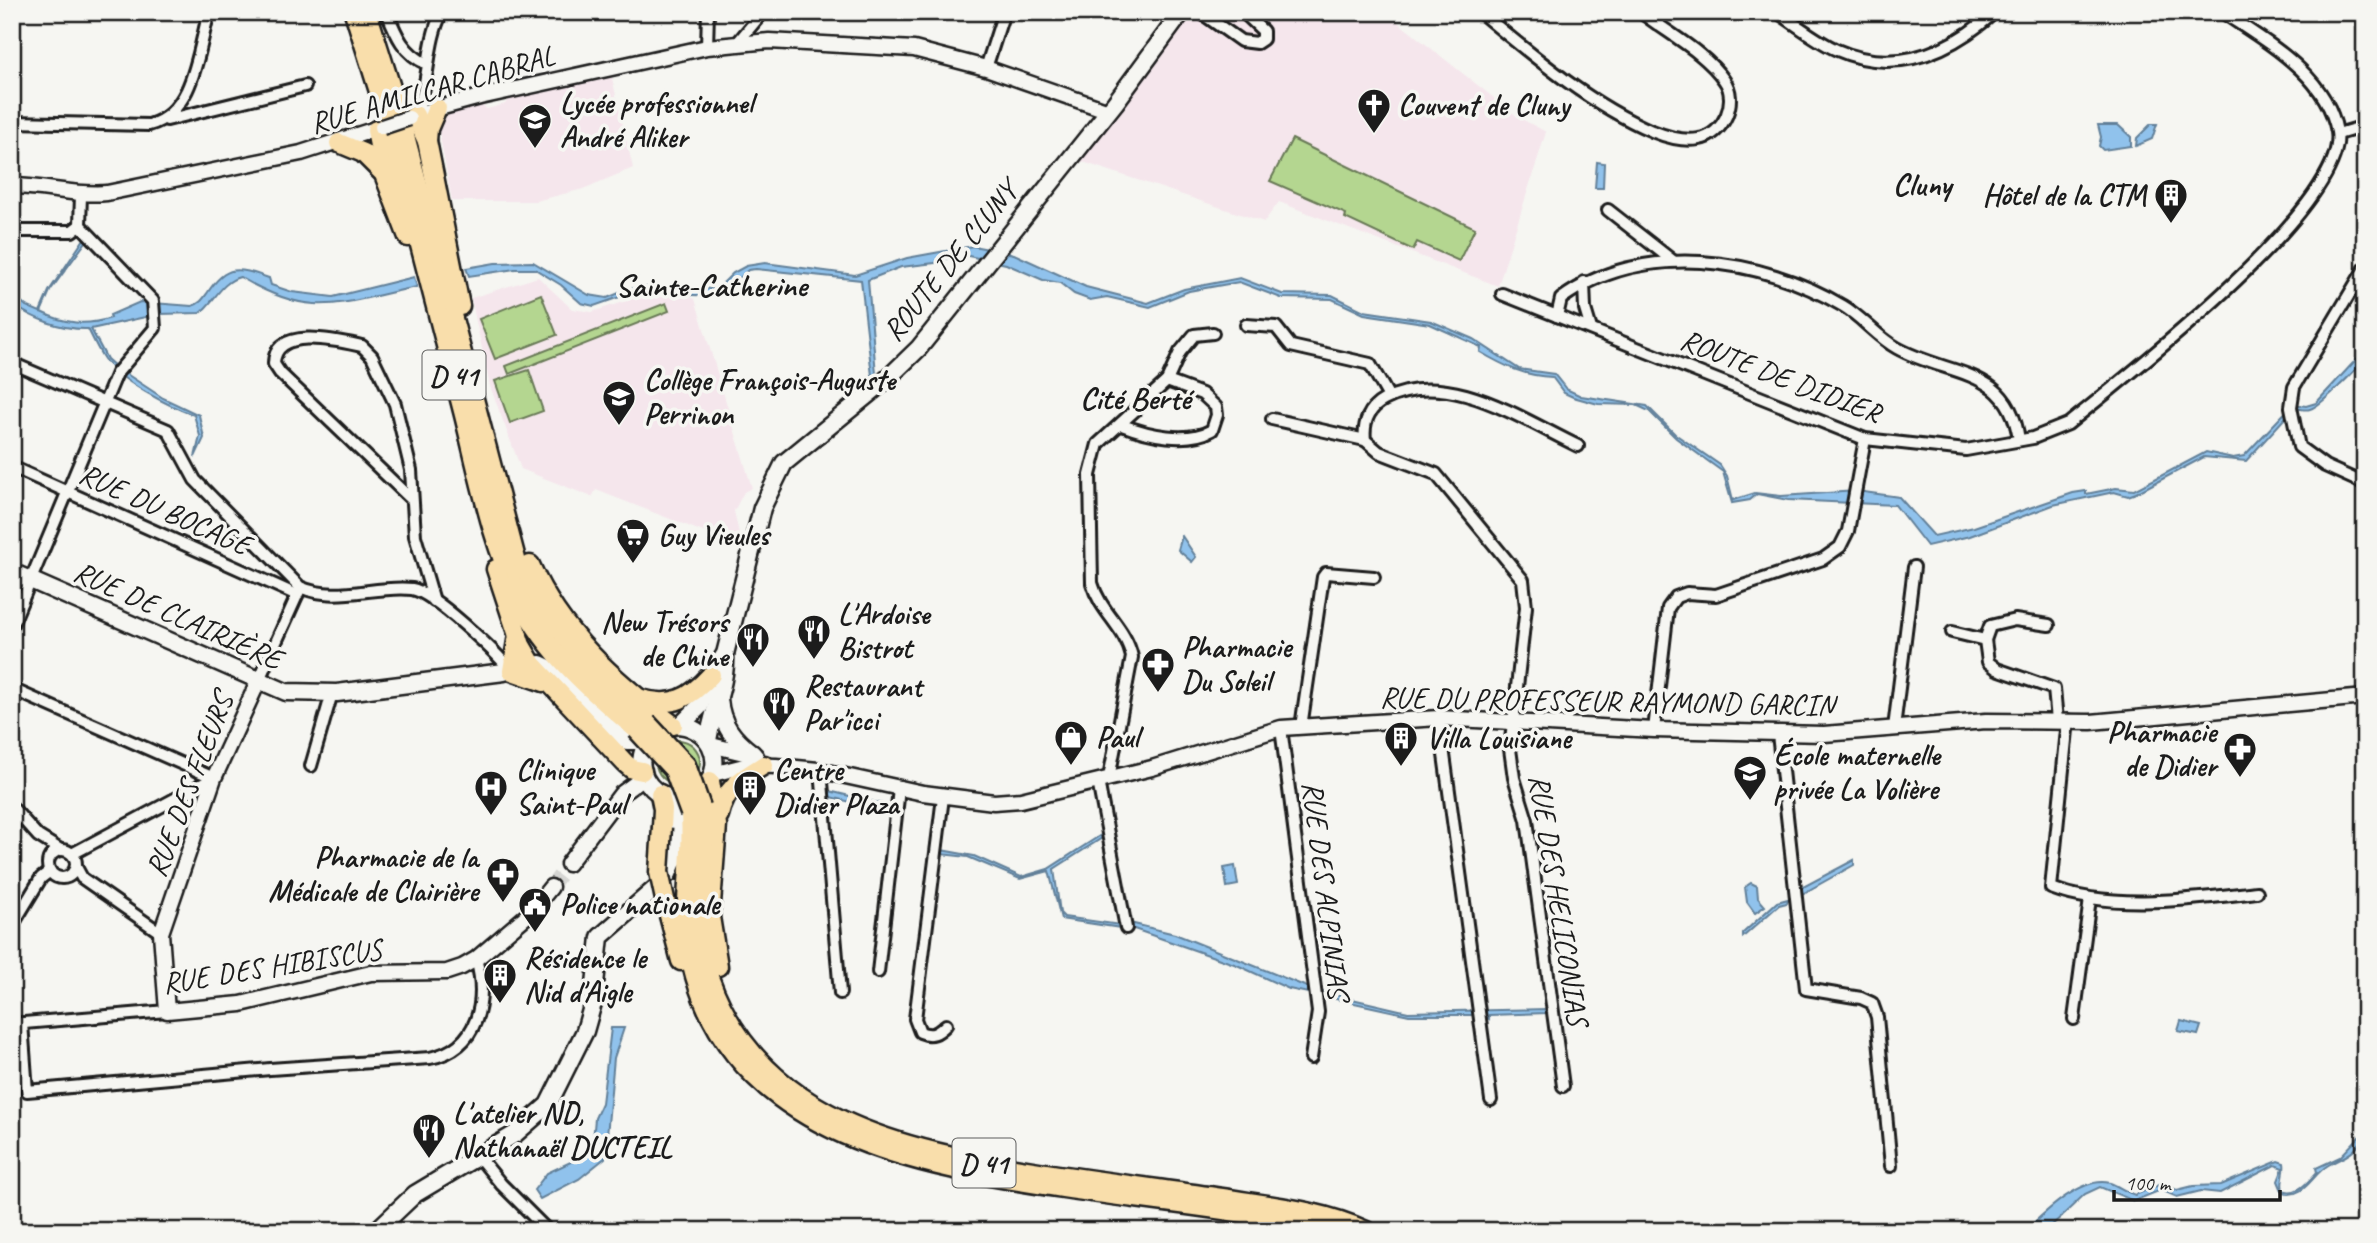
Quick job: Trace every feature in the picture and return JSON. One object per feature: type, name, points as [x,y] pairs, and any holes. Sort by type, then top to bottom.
[{"type":"highway","points":[[343,12],[394,122],[386,177]]},
{"type":"highway","name":"D 41","points":[[354,12],[394,122],[471,390],[475,432],[500,549],[520,600],[555,652],[579,678],[655,731],[674,770],[681,802],[685,921],[695,979],[707,1010],[730,1046],[762,1082],[801,1112],[890,1154],[976,1175],[1301,1222],[1337,1231]]},
{"type":"highway","name":"D 41","points":[[367,12],[463,410],[475,432]]},
{"type":"highway","points":[[437,108],[428,128],[427,141],[468,346],[471,390]]},
{"type":"highway","points":[[394,122],[427,141]]},
{"type":"highway","points":[[338,143],[371,158],[386,177],[406,229],[463,410]]},
{"type":"highway","points":[[475,432],[477,499],[518,635],[532,664],[625,763],[643,774]]},
{"type":"highway","points":[[475,432],[533,571],[558,615],[589,654],[637,698],[655,731]]},
{"type":"highway","points":[[518,635],[512,671],[550,685]]},
{"type":"highway","points":[[637,698],[668,704],[682,700],[715,682]]},
{"type":"highway","points":[[758,1060],[732,1007],[714,948],[711,890],[717,825],[723,798],[731,786],[765,762]]},
{"type":"highway","points":[[709,781],[717,825]]},
{"type":"highway","points":[[681,802],[663,809],[659,872],[675,942],[702,1017],[718,1041],[762,1082]]},
{"type":"highway","name":"D 41","points":[[681,802],[703,822],[697,903],[704,960],[720,1005],[758,1060],[783,1084],[831,1115],[864,1132],[919,1150],[1071,1177],[1300,1210],[1342,1220],[1366,1231]]},
{"type":"main road","name":"ROUTE DE CLUNY","points":[[655,731],[700,706],[715,682],[725,654],[762,508],[784,463],[887,380],[919,348],[1109,111],[1182,12]]},
{"type":"main road","name":"RUE DE CLAIRIÈRE","points":[[12,572],[258,682],[298,694],[332,693],[512,671],[532,664]]},
{"type":"main road","points":[[532,664],[545,665],[555,671],[627,741],[655,731],[691,727],[710,743]]},
{"type":"main road","name":"ROUTE DE CLUNY","points":[[709,781],[714,755],[710,743],[715,682]]},
{"type":"main road","points":[[715,682],[721,715],[728,730],[765,762]]},
{"type":"main road","points":[[655,731],[643,774],[681,802],[677,852],[668,874]]},
{"type":"main road","points":[[376,1231],[415,1194],[515,1134],[548,1105],[585,1031],[593,1003],[600,937],[656,888]]},
{"type":"street","points":[[164,121],[183,101],[209,12]]},
{"type":"street","points":[[387,12],[401,45],[415,58],[427,64]]},
{"type":"street","points":[[394,122],[426,84],[431,39],[442,12]]},
{"type":"street","points":[[708,12],[708,47]]},
{"type":"street","points":[[738,42],[763,12]]},
{"type":"street","points":[[986,68],[1004,12]]},
{"type":"street","points":[[1200,12],[1241,41],[1257,43],[1263,39],[1264,31],[1243,12]]},
{"type":"street","points":[[1480,12],[1573,85],[1642,125],[1681,140],[1702,139],[1717,130],[1728,113],[1730,92],[1725,80],[1709,64],[1641,12]]},
{"type":"street","points":[[1777,12],[1836,50],[1867,59],[1886,61],[1912,60],[1954,44],[1995,12]]},
{"type":"street","points":[[2222,12],[2315,82],[2338,134],[2365,126]]},
{"type":"street","name":"RUE AMILCAR CABRAL","points":[[12,186],[42,186],[82,195],[178,179],[338,143],[437,108],[738,42],[815,42],[915,50],[986,68],[1109,111]]},
{"type":"street","points":[[12,122],[149,125],[305,86]]},
{"type":"street","name":"ROUTE DE DIDIER","points":[[1502,295],[1865,439],[1966,450],[2019,440],[2068,424],[2240,278],[2325,181],[2334,157],[2338,134]]},
{"type":"street","points":[[12,625],[119,370],[155,328],[153,300],[80,225],[82,195]]},
{"type":"street","points":[[1608,210],[1673,261]]},
{"type":"street","points":[[12,231],[72,231],[80,225]]},
{"type":"street","points":[[1558,316],[1561,299],[1584,282],[1607,274],[1673,261],[1712,262],[1780,278],[1843,306],[1898,348],[1978,378],[2002,396],[2016,418],[2019,440]]},
{"type":"street","points":[[2365,268],[2291,396],[2299,447],[2326,466],[2365,484]]},
{"type":"street","points":[[1584,282],[1585,309],[1591,329]]},
{"type":"street","points":[[1246,325],[1276,327],[1291,346],[1370,364],[1389,397]]},
{"type":"street","points":[[1126,928],[1103,780],[1132,657],[1129,640],[1096,598],[1092,583],[1090,475],[1098,444],[1122,425],[1167,381],[1180,352],[1194,335],[1213,334]]},
{"type":"street","points":[[411,499],[280,373],[274,364],[278,349],[289,341],[304,339],[362,346],[372,356],[396,404],[411,470],[415,536],[434,601],[494,651],[512,671]]},
{"type":"street","points":[[12,363],[168,430],[195,480],[299,591]]},
{"type":"street","points":[[1122,425],[1178,436],[1205,434],[1212,430],[1217,415],[1210,400],[1167,381]]},
{"type":"street","points":[[1365,440],[1364,432],[1370,410],[1389,397],[1425,387],[1461,392],[1578,446]]},
{"type":"street","name":"RUE DES HELICONIAS","points":[[1272,419],[1365,440],[1379,452],[1436,474],[1523,580],[1526,607],[1512,723],[1513,768],[1527,820],[1563,1086]]},
{"type":"street","points":[[1654,730],[1668,608],[1676,597],[1688,593],[1716,595],[1823,559],[1840,547],[1848,531],[1865,439]]},
{"type":"street","name":"RUE DU BOCAGE","points":[[12,467],[299,591],[318,595],[414,589],[434,601]]},
{"type":"street","points":[[1894,728],[1914,567]]},
{"type":"street","points":[[1301,727],[1322,577],[1325,573],[1374,577]]},
{"type":"street","name":"RUE DES FLEURS","points":[[167,1011],[161,933],[214,778],[299,591]]},
{"type":"street","points":[[2049,625],[2003,620],[1990,625],[1984,640],[1988,662],[1997,668],[2054,689],[2063,720],[2051,888],[2077,898],[2181,900],[2257,892]]},
{"type":"street","points":[[1952,632],[1984,640]]},
{"type":"street","points":[[12,689],[214,778]]},
{"type":"street","points":[[311,766],[332,693]]},
{"type":"street","name":"RUE DU PROFESSEUR RAYMOND GARCIN","points":[[710,743],[765,762],[818,770],[897,800],[943,797],[994,802],[1021,800],[1103,780],[1209,752],[1280,728],[1439,718],[1654,730],[1824,734],[2063,720],[2091,722],[2365,697]]},
{"type":"street","points":[[1439,718],[1491,1100]]},
{"type":"street","name":"RUE DES ALPINIAS","points":[[1280,728],[1318,1012],[1311,1058]]},
{"type":"street","points":[[1778,734],[1806,989],[1861,998],[1871,1003],[1877,1017],[1891,1166]]},
{"type":"street","name":"RUE DU PROFESSEUR RAYMOND GARCIN","points":[[709,781],[748,765],[765,762]]},
{"type":"street","points":[[818,770],[822,782],[840,993]]},
{"type":"street","points":[[568,864],[621,794],[643,774]]},
{"type":"street","points":[[12,807],[38,836],[72,854],[214,778]]},
{"type":"street","points":[[943,797],[915,1019],[920,1032],[926,1035],[933,1035],[946,1025]]},
{"type":"street","points":[[878,972],[897,800]]},
{"type":"street","points":[[38,836],[56,877],[82,877]]},
{"type":"street","points":[[12,926],[49,866],[52,853],[59,849]]},
{"type":"street","points":[[72,854],[82,877],[161,933]]},
{"type":"street","points":[[67,877],[76,867]]},
{"type":"street","name":"RUE DES HIBISCUS","points":[[17,1023],[241,1004],[371,973],[447,972],[476,959],[530,913],[551,887]]},
{"type":"street","points":[[2074,1019],[2090,898]]},
{"type":"street","points":[[17,1023],[27,1091],[430,1058],[442,1056],[461,1042],[478,1018],[483,990],[476,959]]},
{"type":"street","points":[[479,1157],[501,1184],[548,1231]]},
{"type":"street","points":[[2363,1231],[2365,1223]]},
{"type":"shaded area","points":[[1190,12],[1260,12],[1268,17],[1273,12],[1385,12],[1518,117],[1546,132],[1498,286],[1279,202],[1264,222],[1080,161]]},
{"type":"shaded area","name":"Lycée professionnel André Aliker","points":[[611,74],[633,168],[583,189],[536,201],[452,201],[439,131],[448,112],[481,105],[487,109],[505,104],[510,96]]},
{"type":"shaded area","name":"Collège François-Auguste Perrinon","points":[[538,277],[572,309],[592,312],[635,298],[665,297],[664,291],[673,289],[695,299],[752,488],[744,492],[734,511],[742,547],[596,490],[592,497],[521,469],[490,386],[471,298]]},
{"type":"green space","points":[[1292,139],[1475,228],[1459,261],[1417,242],[1413,250],[1345,218],[1346,214],[1270,181]]},
{"type":"green space","points":[[541,294],[557,335],[495,359],[479,319]]},
{"type":"green space","points":[[666,303],[669,311],[509,374],[506,366]]},
{"type":"green space","points":[[529,370],[543,411],[510,423],[495,381]]},
{"type":"green space","points":[[678,740],[693,747],[700,762],[693,777],[678,784],[663,777],[656,762],[663,747]]},
{"type":"water","points":[[2151,124],[2157,124],[2152,139],[2136,146],[2137,138]]},
{"type":"water","points":[[2098,125],[2118,125],[2131,137],[2131,146],[2103,150],[2099,146],[2101,137]]},
{"type":"water","points":[[1597,162],[1604,163],[1603,188],[1595,188]]},
{"type":"water","points":[[86,236],[88,239],[50,291],[41,312],[59,319],[84,323],[111,318],[110,315],[140,302],[192,306],[202,300],[221,276],[234,270],[269,278],[271,285],[292,292],[333,297],[414,277],[417,287],[347,302],[308,303],[266,291],[240,277],[223,287],[200,313],[159,314],[91,329],[107,359],[116,367],[163,398],[199,415],[204,438],[195,457],[200,436],[194,415],[171,406],[121,376],[104,359],[88,329],[48,323],[12,304],[12,293],[26,306],[40,312],[49,291]]},
{"type":"water","points":[[973,246],[1014,254],[1086,287],[1148,303],[1184,289],[1240,278],[1282,294],[1332,295],[1364,311],[1431,321],[1473,339],[1519,369],[1554,374],[1566,389],[1581,396],[1647,406],[1675,434],[1720,465],[1727,476],[1733,500],[1755,493],[1781,496],[1857,491],[1899,497],[1934,536],[1974,527],[2073,493],[2086,491],[2086,494],[2116,488],[2134,490],[2206,452],[2233,458],[2244,456],[2293,404],[2306,406],[2316,403],[2365,350],[2365,359],[2315,406],[2306,410],[2294,408],[2246,461],[2204,457],[2128,496],[2114,492],[2053,505],[1970,536],[1927,546],[1895,505],[1788,500],[1757,494],[1750,500],[1732,503],[1723,472],[1676,438],[1649,411],[1636,405],[1598,404],[1573,397],[1564,393],[1552,377],[1532,375],[1506,366],[1480,352],[1481,347],[1430,324],[1364,314],[1332,299],[1281,298],[1239,282],[1189,291],[1150,307],[1107,297],[1090,300],[1074,294],[1060,283],[1043,280],[1006,264],[959,254],[935,263],[901,267],[868,280],[876,374],[872,376],[861,280],[756,269],[748,270],[722,296],[631,293],[594,306],[581,303],[561,285],[535,269],[515,269],[469,276],[466,268],[495,263],[533,262],[589,295],[607,298],[629,289],[647,287],[717,289],[733,273],[746,266],[765,263],[855,275],[907,258]]},
{"type":"water","points":[[1182,536],[1196,557],[1192,562],[1178,550]]},
{"type":"water","points":[[825,790],[887,805],[887,811],[826,796]]},
{"type":"water","points":[[1104,833],[1105,836],[1054,869],[1060,913],[1064,917],[1121,925],[1121,928],[1061,919],[1049,871],[1020,879],[968,857],[940,854],[941,850],[974,856],[1021,877],[1048,869]]},
{"type":"water","points":[[1854,860],[1854,865],[1802,894],[1801,888]]},
{"type":"water","points":[[1235,866],[1238,885],[1227,887],[1224,868]]},
{"type":"water","points":[[1751,883],[1757,886],[1758,898],[1765,906],[1755,913],[1747,902],[1745,887]]},
{"type":"water","points":[[1788,899],[1787,903],[1779,905],[1743,937],[1743,933],[1777,902]]},
{"type":"water","points":[[1130,923],[1175,934],[1307,987],[1308,993],[1289,989],[1237,965],[1131,928]]},
{"type":"water","points":[[1322,992],[1408,1012],[1546,1009],[1547,1013],[1489,1015],[1489,1019],[1483,1015],[1409,1015],[1322,996]]},
{"type":"water","points":[[2181,1021],[2201,1026],[2198,1035],[2178,1031]]},
{"type":"water","points":[[611,1028],[624,1028],[614,1058],[605,1158],[579,1179],[540,1199],[534,1190],[547,1173],[592,1152],[595,1118],[602,1103]]},
{"type":"water","points":[[2365,1070],[2365,1117],[2361,1141],[2351,1153],[2327,1166],[2297,1193],[2283,1193],[2278,1181],[2283,1168],[2275,1165],[2220,1193],[2201,1191],[2177,1197],[2161,1190],[2134,1201],[2100,1187],[2085,1194],[2046,1231],[2025,1231],[2076,1190],[2099,1182],[2110,1183],[2135,1195],[2161,1184],[2177,1190],[2193,1186],[2221,1185],[2278,1161],[2284,1163],[2283,1190],[2298,1190],[2317,1172],[2316,1168],[2340,1157],[2361,1135],[2363,1121],[2359,1088]]},
{"type":"tunnel","points":[[551,887],[568,864]]},
{"type":"place","name":"Couvent de Cluny","points":[[1374,135]]},
{"type":"place","name":"Lycée professionnel André Aliker","points":[[535,150]]},
{"type":"place","name":"Hôtel de la CTM","points":[[2171,225]]},
{"type":"place","name":"Collège François-Auguste Perrinon","points":[[619,427]]},
{"type":"place","name":"Guy Vieules","points":[[633,565]]},
{"type":"place","name":"L'Ardoise Bistrot","points":[[814,661]]},
{"type":"place","name":"New Trésors de Chine","points":[[753,669]]},
{"type":"place","name":"Pharmacie Du Soleil","points":[[1158,694]]},
{"type":"place","name":"Restaurant Par'icci","points":[[779,733]]},
{"type":"place","name":"Paul","points":[[1071,767]]},
{"type":"place","name":"Villa Louisiane","points":[[1401,768]]},
{"type":"place","name":"Pharmacie de Didier","points":[[2240,779]]},
{"type":"place","name":"École maternelle privée La Volière","points":[[1750,802]]},
{"type":"place","name":"Clinique Saint-Paul","points":[[491,817]]},
{"type":"place","name":"Centre Didier Plaza","points":[[750,817]]},
{"type":"place","name":"Pharmacie de la Médicale de Clairière","points":[[503,904]]},
{"type":"place","name":"Police nationale","points":[[535,934]]},
{"type":"place","name":"Résidence le Nid d'Aigle","points":[[500,1005]]},
{"type":"place","name":"L'atelier ND, Nathanaël DUCTEIL","points":[[429,1160]]},
{"type":"district","name":"Cluny","points":[[1922,184]]},
{"type":"district","name":"Sainte-Catherine","points":[[711,285]]},
{"type":"district","name":"Cité Berté","points":[[1135,398]]}]
